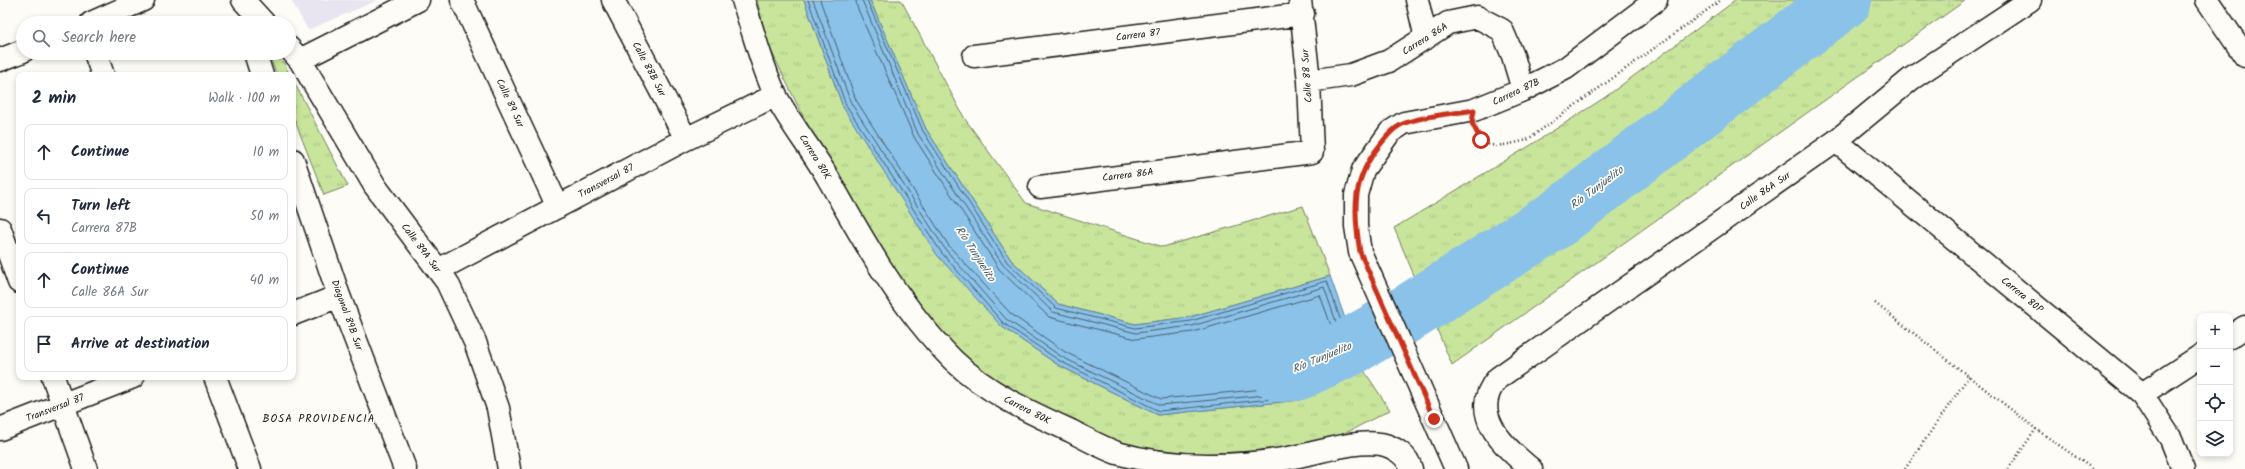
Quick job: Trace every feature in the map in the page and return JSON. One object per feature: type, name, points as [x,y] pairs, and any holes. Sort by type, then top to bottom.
[{"type":"street","points":[[107,16],[143,0]]},
{"type":"street","points":[[296,53],[418,0]]},
{"type":"street","name":"Calle 89 Sur","points":[[462,0],[558,207]]},
{"type":"street","name":"Calle 88B Sur","points":[[613,0],[686,139]]},
{"type":"street","name":"Carrera 80K","points":[[743,0],[776,96],[826,175],[868,250],[919,323],[954,361],[994,392],[1041,417],[1118,454],[1159,464],[1214,467],[1285,459],[1365,443],[1383,444],[1399,452],[1409,460],[1411,469]]},
{"type":"street","points":[[1416,0],[1426,38]]},
{"type":"street","name":"Carrera 87B","points":[[1456,469],[1360,252],[1356,226],[1356,195],[1362,170],[1390,132],[1404,123],[1474,110],[1523,90],[1566,68],[1656,0]]},
{"type":"street","name":"Calle 86A Sur","points":[[1531,469],[1515,457],[1494,432],[1487,414],[1486,401],[1489,389],[1498,378],[1836,141],[1911,79],[2030,0]]},
{"type":"street","points":[[2207,0],[2245,56]]},
{"type":"street","name":"Carrera 87","points":[[974,56],[1302,7]]},
{"type":"street","name":"Calle 88 Sur","points":[[1302,7],[1312,152]]},
{"type":"street","points":[[245,8],[255,16]]},
{"type":"street","name":"Carrera 86A","points":[[1308,81],[1351,75],[1376,66],[1389,61],[1448,23],[1478,17],[1502,30],[1513,56],[1523,90]]},
{"type":"street","points":[[0,60],[16,54]]},
{"type":"street","name":"Calle 89A Sur","points":[[296,57],[375,186],[447,282],[475,342],[498,408],[509,469]]},
{"type":"street","points":[[98,60],[102,72]]},
{"type":"street","points":[[257,60],[261,72]]},
{"type":"street","name":"Transversal 87","points":[[438,270],[686,139],[776,96]]},
{"type":"street","name":"Carrera 80P","points":[[1836,141],[2142,394],[2171,439],[2183,469]]},
{"type":"street","name":"Carrera 86A","points":[[1040,187],[1312,152]]},
{"type":"street","name":"Diagonal 89B Sur","points":[[296,169],[339,296],[405,469]]},
{"type":"street","points":[[0,229],[16,274]]},
{"type":"street","points":[[296,313],[339,296]]},
{"type":"street","points":[[2142,394],[2197,358]]},
{"type":"street","points":[[54,380],[86,469]]},
{"type":"street","name":"Transversal 87","points":[[0,429],[125,380]]},
{"type":"street","points":[[217,380],[250,469]]},
{"type":"path","points":[[1474,110],[1472,123],[1481,140],[1495,146],[1527,140],[1721,0]]},
{"type":"path","points":[[1875,303],[2036,429],[2093,469]]},
{"type":"path","points":[[1904,469],[1969,376]]},
{"type":"path","points":[[2008,469],[2036,429]]},
{"type":"shaded area","points":[[291,0],[378,0],[308,30]]},
{"type":"green space","points":[[757,0],[804,0],[843,107],[1001,326],[1058,365],[1158,415],[1300,400],[1363,369],[1390,410],[1336,438],[1280,457],[1158,458],[995,391],[920,320],[834,175],[796,102],[767,42]]},
{"type":"green space","points":[[870,0],[901,0],[965,119],[1026,203],[1163,247],[1303,206],[1330,276],[1190,317],[1135,324],[1058,304],[1011,260],[926,129]]},
{"type":"green space","points":[[1736,0],[1966,0],[1452,365],[1394,228],[1531,145],[1604,98]]},
{"type":"green space","points":[[271,60],[280,60],[288,72],[276,72]]},
{"type":"green space","points":[[296,86],[348,186],[324,195],[296,124]]},
{"type":"water","points":[[804,0],[870,0],[926,129],[1011,260],[1058,304],[1135,324],[1190,317],[1330,276],[1363,369],[1300,400],[1158,415],[1058,365],[1001,326],[937,255],[843,107]]},
{"type":"waterway","name":"Río Tunjuelito","points":[[1280,373],[1296,372],[1350,347],[1412,311],[1557,219],[1843,0]]},
{"type":"district","name":"BOSA PROVIDENCIA","points":[[319,419]]},
{"type":"route","points":[[1434,419],[1360,252],[1356,226],[1356,195],[1362,170],[1375,150],[1390,132],[1404,123],[1424,118],[1474,110],[1472,123],[1481,140]]}]
